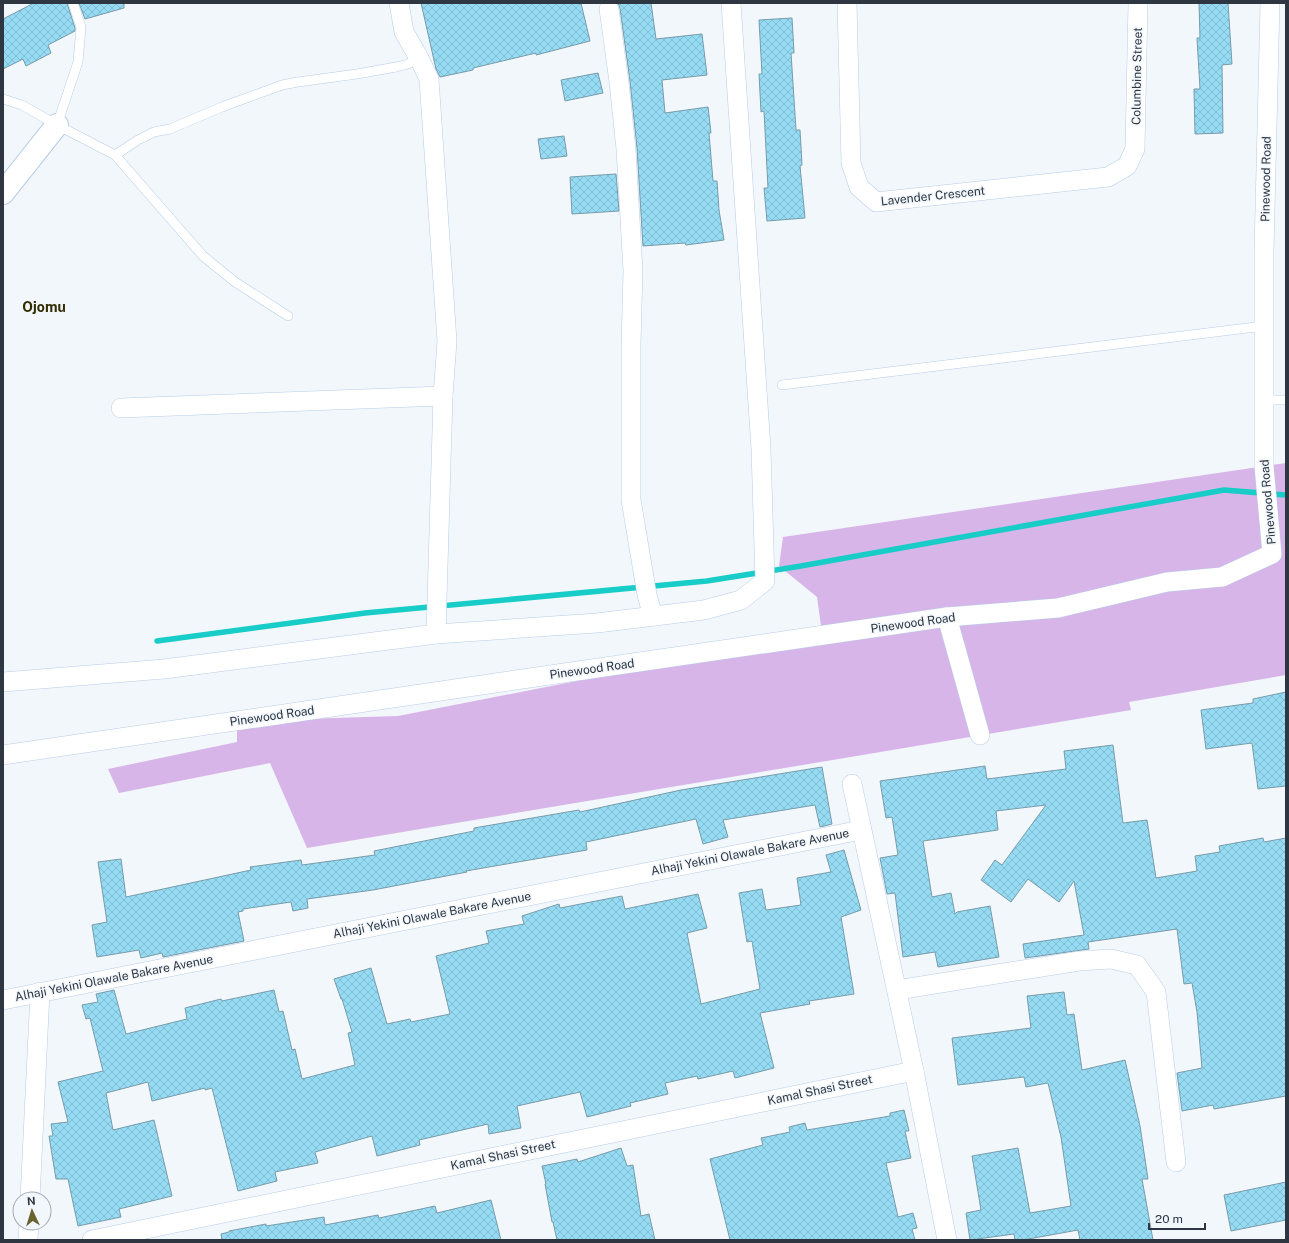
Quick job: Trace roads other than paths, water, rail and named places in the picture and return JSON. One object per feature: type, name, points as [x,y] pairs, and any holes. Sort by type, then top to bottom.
[{"type":"street","points":[[399,3],[404,32],[429,79],[447,341],[443,396],[436,634]]},
{"type":"street","points":[[3,682],[164,669],[436,634],[597,623],[704,610],[741,600],[766,581],[761,449],[731,3]]},
{"type":"street","name":"Lavender Crescent","points":[[847,3],[851,163],[859,187],[876,202],[1108,177],[1127,166],[1135,149]]},
{"type":"street","name":"Columbine Street","points":[[1135,149],[1138,3]]},
{"type":"street","name":"Pinewood Road","points":[[3,755],[947,617],[1058,608],[1167,582],[1222,577],[1279,559],[1268,512],[1264,466],[1264,251],[1270,3]]},
{"type":"street","points":[[609,9],[626,149],[634,271],[631,345],[631,500],[643,574],[653,616]]},
{"type":"street","points":[[3,194],[57,125]]},
{"type":"street","points":[[121,408],[443,396]]},
{"type":"street","points":[[947,617],[980,735]]},
{"type":"street","points":[[852,784],[914,1071],[947,1240]]},
{"type":"street","name":"Alhaji Yekini Olawale Bakare Avenue","points":[[3,1000],[861,830]]},
{"type":"street","points":[[897,990],[1079,961],[1110,959],[1137,965],[1156,992],[1176,1162]]},
{"type":"street","points":[[30,1191],[40,992]]},
{"type":"street","name":"Kamal Shasi Street","points":[[92,1240],[914,1071]]},
{"type":"lane","points":[[57,125],[78,62],[80,27],[73,3]]},
{"type":"lane","points":[[115,156],[138,140],[154,132],[170,129],[222,107],[282,85],[396,67],[408,64],[419,58]]},
{"type":"lane","points":[[3,99],[22,105],[115,156],[203,256],[235,282],[288,316]]},
{"type":"lane","points":[[782,385],[1264,326]]},
{"type":"lane","points":[[1264,400],[1286,400]]},
{"type":"waterway","points":[[157,641],[365,613],[707,581],[801,566],[1224,490],[1286,495]]},
{"type":"district","name":"Ojomu","points":[[44,307]]}]
